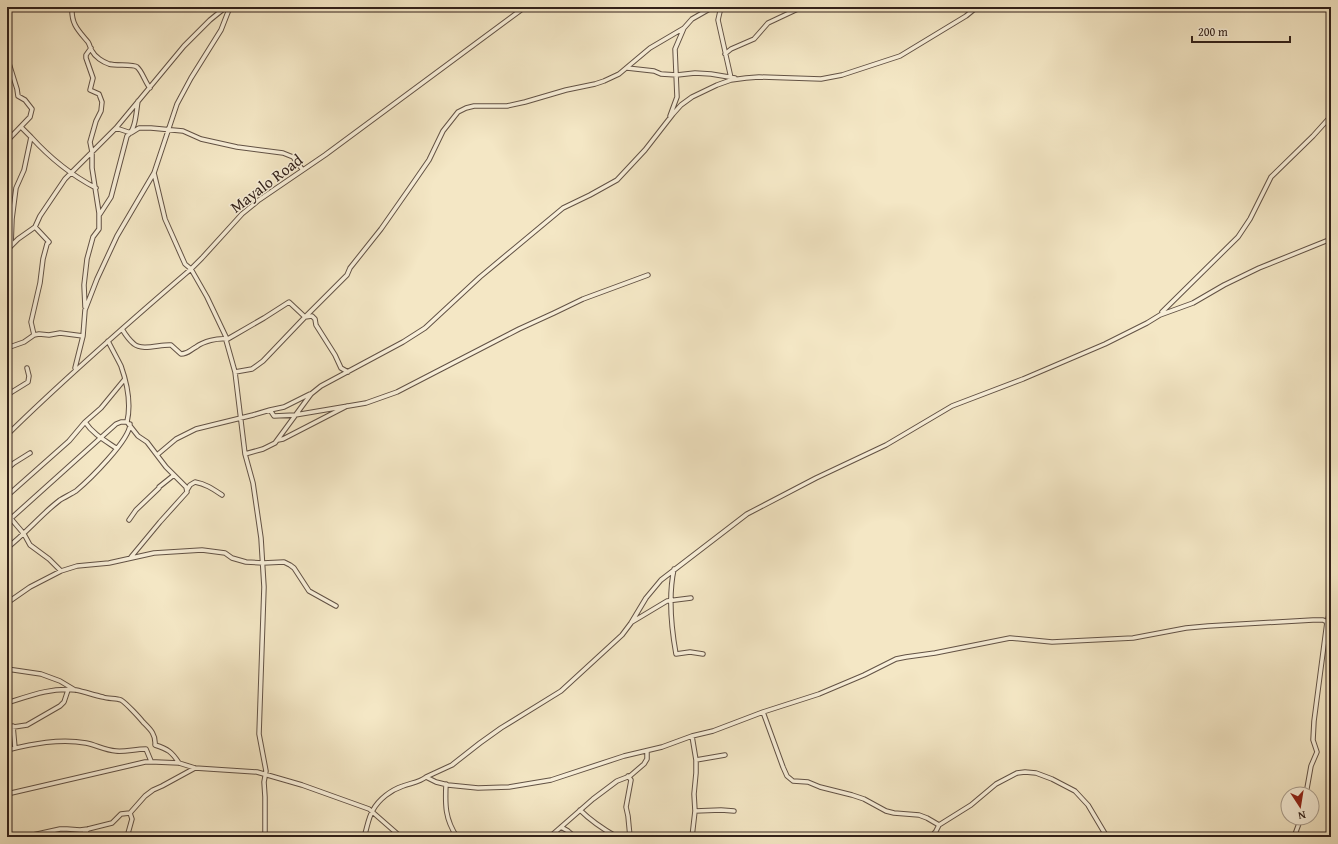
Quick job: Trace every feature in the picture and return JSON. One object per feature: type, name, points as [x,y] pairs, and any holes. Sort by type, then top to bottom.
[{"type":"street","points":[[72,7],[71,15],[73,23],[89,43],[92,52],[107,63],[120,66],[134,66],[138,68],[146,84],[150,88]]},
{"type":"street","points":[[7,252],[11,246],[35,227],[40,216],[65,179],[116,128],[184,46],[210,20],[226,7]]},
{"type":"street","points":[[85,310],[107,255],[154,173],[177,104],[191,78],[218,36],[230,7]]},
{"type":"street","name":"Mayalo Road","points":[[7,435],[44,398],[202,258],[242,214],[302,169],[325,155],[525,7]]},
{"type":"street","points":[[235,372],[252,369],[258,365],[347,275],[350,268],[381,229],[429,160],[443,131],[458,112],[474,106],[507,106],[550,96],[566,90],[582,88],[604,81],[619,74],[650,48],[684,28],[692,19],[707,9],[713,7]]},
{"type":"street","points":[[721,7],[718,20],[732,78]]},
{"type":"street","points":[[725,54],[731,49],[754,39],[768,23],[802,7]]},
{"type":"street","points":[[278,440],[294,415],[311,394],[321,386],[403,342],[425,328],[486,272],[563,208],[617,180],[640,155],[681,105],[692,97],[717,85],[738,79],[759,77],[821,79],[842,75],[900,56],[966,16],[977,7]]},
{"type":"street","points":[[666,124],[677,98],[675,49],[684,28]]},
{"type":"street","points":[[76,370],[75,368],[83,336],[85,310],[84,285],[87,259],[93,237],[99,229],[99,215],[90,142],[96,121],[101,111],[102,102],[99,94],[90,90],[92,78],[86,55],[91,48]]},
{"type":"street","points":[[7,57],[18,96],[25,100],[32,109],[30,116],[7,141]]},
{"type":"street","points":[[627,68],[654,71],[661,74],[711,74],[738,79]]},
{"type":"street","points":[[131,133],[134,125],[138,101]]},
{"type":"street","points":[[1160,315],[1238,237],[1250,219],[1272,177],[1331,116]]},
{"type":"street","points":[[21,126],[43,151],[70,174],[96,188]]},
{"type":"street","points":[[116,128],[131,133]]},
{"type":"street","points":[[99,215],[111,197],[127,136],[139,128],[183,131],[201,139],[236,147],[283,153],[293,158],[302,169]]},
{"type":"street","points":[[11,246],[12,219],[16,188],[24,170],[31,137]]},
{"type":"street","points":[[154,173],[165,219],[185,264],[190,269],[214,311],[227,339],[235,372],[245,454],[257,505],[263,564],[264,600],[260,734],[266,770],[264,775],[265,837]]},
{"type":"street","points":[[34,335],[31,322],[40,283],[46,244],[49,242],[35,227]]},
{"type":"street","points":[[364,837],[372,811],[385,795],[391,793],[399,787],[422,780],[445,770],[501,728],[561,691],[615,642],[631,623],[654,587],[739,519],[764,504],[886,445],[952,406],[1018,381],[1105,344],[1160,315],[1193,303],[1224,285],[1259,268],[1331,239]]},
{"type":"street","points":[[270,410],[274,416],[294,415],[366,403],[397,392],[519,329],[583,299],[648,275]]},
{"type":"street","points":[[122,329],[133,343],[138,346],[172,345],[181,354],[190,352],[196,346],[205,342],[220,338],[227,339],[290,302],[305,317]]},
{"type":"street","points":[[305,317],[312,316],[341,368],[348,372]]},
{"type":"street","points":[[7,348],[24,342],[34,335],[60,333],[83,336]]},
{"type":"street","points":[[7,548],[60,500],[76,491],[105,464],[128,432],[130,410],[129,399],[121,367],[108,341]]},
{"type":"street","points":[[7,395],[28,382],[29,376],[26,368]]},
{"type":"street","points":[[7,496],[69,441],[85,422],[101,408],[124,380]]},
{"type":"street","points":[[157,455],[176,439],[196,429],[284,407],[311,394]]},
{"type":"street","points":[[245,454],[263,449],[349,405]]},
{"type":"street","points":[[85,422],[90,430],[116,448]]},
{"type":"street","points":[[7,522],[100,438],[116,424],[121,422],[129,423],[138,436],[147,442],[187,490]]},
{"type":"street","points":[[7,469],[30,453]]},
{"type":"street","points":[[129,520],[136,510],[159,487],[174,475]]},
{"type":"street","points":[[131,558],[187,492],[190,486],[195,482],[202,483],[222,495]]},
{"type":"street","points":[[7,514],[24,534],[30,545],[49,558],[61,571]]},
{"type":"street","points":[[7,603],[30,587],[61,571],[78,566],[109,563],[166,552],[202,550],[225,553],[232,558],[246,562],[263,564],[284,562],[290,564],[309,591],[336,606]]},
{"type":"street","points":[[674,570],[671,582],[671,601],[672,630],[676,654],[690,652],[703,654]]},
{"type":"street","points":[[631,623],[667,601],[691,598]]},
{"type":"street","points":[[1307,786],[1310,766],[1317,752],[1313,740],[1314,721],[1331,608]]},
{"type":"street","points":[[426,777],[436,782],[456,786],[484,788],[509,787],[542,782],[624,756],[647,751],[692,736],[713,731],[763,712],[819,694],[864,675],[896,659],[1010,638],[1044,642],[1065,642],[1133,638],[1186,628],[1229,624],[1323,620],[1329,622]]},
{"type":"street","points":[[7,669],[41,674],[60,681],[76,690],[110,699],[121,700],[154,734],[156,739],[155,745]]},
{"type":"street","points":[[7,728],[27,725],[60,706],[64,702],[68,690]]},
{"type":"street","points":[[7,703],[45,691],[76,690]]},
{"type":"street","points":[[763,712],[786,776],[793,780],[808,782],[864,799],[894,814],[919,815],[938,825]]},
{"type":"street","points":[[13,726],[15,748]]},
{"type":"street","points":[[692,736],[696,760],[694,794],[696,811],[692,837]]},
{"type":"street","points":[[7,750],[40,743],[67,742],[86,743],[116,751],[138,748],[146,749],[155,745],[174,754],[179,764]]},
{"type":"street","points":[[146,749],[151,761]]},
{"type":"street","points":[[548,837],[617,781],[628,776],[644,764],[647,759],[647,751]]},
{"type":"street","points":[[696,760],[725,755]]},
{"type":"street","points":[[7,794],[151,761],[179,764],[195,768],[251,772],[308,787],[344,799],[372,811],[401,837]]},
{"type":"street","points":[[24,837],[60,829],[67,828],[80,830],[112,823],[122,814],[130,813],[145,796],[153,790],[195,768]]},
{"type":"street","points":[[931,837],[936,831],[938,825],[971,805],[996,784],[1016,773],[1025,772],[1036,773],[1052,779],[1075,791],[1088,806],[1107,837]]},
{"type":"street","points":[[628,776],[631,780],[626,807],[630,837]]},
{"type":"street","points":[[446,784],[446,812],[449,823],[457,837]]},
{"type":"street","points":[[580,810],[593,822],[617,837]]},
{"type":"street","points":[[696,811],[734,811]]},
{"type":"street","points":[[127,837],[132,819],[130,813]]},
{"type":"street","points":[[1294,837],[1298,826]]},
{"type":"street","points":[[561,827],[568,830],[575,837]]},
{"type":"street","points":[[81,837],[88,829]]}]
